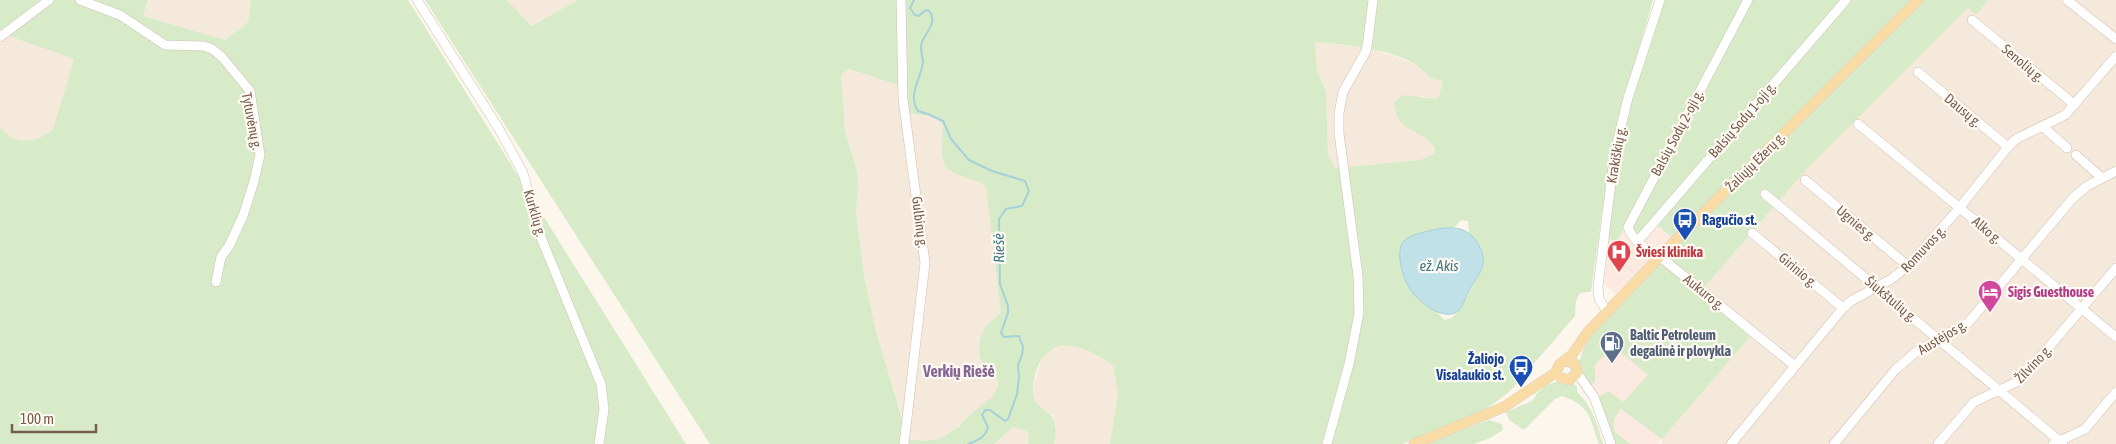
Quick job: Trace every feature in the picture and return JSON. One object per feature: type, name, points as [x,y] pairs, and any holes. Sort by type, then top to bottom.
[{"type":"main road","name":"Žaliųjų Ežerų g.","points":[[1414,444],[1504,407],[1568,371],[1594,326],[1607,312],[1918,0]]},
{"type":"street","points":[[0,37],[49,0]]},
{"type":"street","name":"Tytuvėnų g.","points":[[80,0],[120,15],[165,45],[204,46],[212,50],[222,57],[250,91],[260,155],[243,216],[221,257],[216,282]]},
{"type":"street","name":"Kurklių g.","points":[[417,0],[499,129],[523,173],[540,235],[601,384],[604,409],[599,444]]},
{"type":"street","name":"Gulbinų g.","points":[[901,0],[903,100],[926,263],[904,444]]},
{"type":"street","points":[[1327,444],[1349,364],[1359,313],[1358,276],[1339,133],[1339,113],[1344,92],[1366,51],[1370,33],[1372,0]]},
{"type":"street","name":"Krakiškių g.","points":[[1607,312],[1599,299],[1598,286],[1615,151],[1628,98],[1660,0]]},
{"type":"street","name":"Balsių Sodų 2-oji g.","points":[[1638,241],[1629,231],[1629,223],[1748,0]]},
{"type":"street","name":"Balsių Sodų 1-oji g.","points":[[1638,241],[1846,0]]},
{"type":"street","points":[[2067,0],[2116,39]]},
{"type":"street","name":"Senolių g.","points":[[1972,20],[2075,105]]},
{"type":"street","name":"Romuvos g.","points":[[1731,444],[1843,308],[1899,275],[1960,207],[2008,147],[2016,139],[2065,115],[2116,56]]},
{"type":"street","name":"Dausų g.","points":[[1918,72],[2008,147]]},
{"type":"street","name":"Alko g.","points":[[1858,124],[2116,337]]},
{"type":"street","points":[[2042,126],[2067,148]]},
{"type":"street","points":[[2076,155],[2102,178]]},
{"type":"street","name":"Austėjos g.","points":[[1834,444],[1895,370],[1916,352],[1938,338],[1959,330],[1968,323],[2072,198],[2087,186],[2116,171]]},
{"type":"street","name":"Ugnies g.","points":[[1805,180],[1908,266]]},
{"type":"street","name":"Šiukštulių g.","points":[[1765,194],[1938,338],[2059,443]]},
{"type":"street","name":"Girinio g.","points":[[1752,233],[1843,308]]},
{"type":"street","points":[[1638,241],[1659,258]]},
{"type":"street","name":"Aukuro g.","points":[[1659,258],[1795,366]]},
{"type":"street","name":"Žilvino g.","points":[[1938,444],[1971,404],[2021,380],[2116,268]]},
{"type":"street","points":[[1568,371],[1592,393],[1611,444]]},
{"type":"street","points":[[2059,443],[2084,429],[2116,392]]},
{"type":"shaded area","points":[[148,0],[251,0],[248,22],[225,40],[143,16]]},
{"type":"shaded area","points":[[507,0],[578,0],[530,26]]},
{"type":"shaded area","points":[[1988,0],[2116,0],[2116,444],[1661,444],[1662,439],[1751,336],[1700,292],[1806,170],[1968,8],[1976,14]]},
{"type":"shaded area","points":[[0,33],[74,59],[53,129],[38,139],[22,141],[0,135]]},
{"type":"shaded area","points":[[1315,42],[1371,48],[1407,61],[1424,69],[1430,78],[1443,81],[1438,99],[1419,96],[1408,128],[1427,136],[1436,147],[1434,154],[1420,160],[1335,168],[1328,154],[1326,92],[1317,70]]},
{"type":"shaded area","points":[[849,69],[906,88],[909,114],[934,116],[944,125],[942,160],[949,171],[983,184],[986,188],[1001,313],[989,323],[985,366],[996,375],[999,384],[992,397],[968,416],[960,426],[940,439],[923,441],[901,437],[904,423],[875,327],[864,275],[856,212],[857,171],[845,131],[841,80],[841,74]]},
{"type":"shaded area","points":[[1656,224],[1674,239],[1616,294],[1601,281],[1608,238],[1623,230]]},
{"type":"shaded area","points":[[1068,345],[1083,348],[1102,357],[1113,366],[1118,393],[1110,444],[1054,444],[1056,425],[1052,415],[1037,406],[1033,387],[1041,361],[1048,350]]},
{"type":"shaded area","points":[[1613,345],[1648,375],[1623,402],[1597,398],[1589,387],[1595,382],[1595,365]]},
{"type":"shaded area","points":[[1621,409],[1662,439],[1657,444],[1630,444],[1614,431],[1614,419]]},
{"type":"shaded area","points":[[1013,427],[1024,430],[1029,434],[1028,444],[994,444]]},
{"type":"green space","points":[[0,0],[148,0],[143,16],[225,40],[248,22],[251,0],[408,0],[686,444],[0,444],[0,128],[12,138],[22,141],[38,139],[53,129],[74,59],[0,33]]},
{"type":"green space","points":[[425,0],[507,0],[531,26],[578,0],[1653,0],[1617,125],[1609,162],[1591,292],[1580,293],[1576,301],[1575,316],[1512,389],[1488,407],[1460,422],[1402,444],[1110,444],[1118,393],[1113,366],[1093,353],[1071,346],[1061,346],[1051,350],[1043,357],[1037,369],[1033,386],[1035,400],[1038,405],[1048,412],[1055,423],[1054,444],[1028,444],[1029,434],[1024,430],[1013,427],[994,444],[710,444]],"holes":[[[1315,42],[1361,47],[1394,55],[1421,68],[1430,78],[1443,81],[1438,99],[1403,95],[1394,103],[1400,120],[1404,125],[1429,140],[1435,147],[1434,154],[1420,160],[1335,168],[1328,154],[1326,92],[1317,70]],[[849,69],[906,88],[909,114],[934,116],[943,125],[942,152],[945,166],[950,171],[983,184],[986,188],[1001,313],[983,332],[979,350],[982,362],[995,376],[999,384],[992,397],[968,416],[960,426],[940,439],[923,441],[908,439],[875,327],[864,275],[856,212],[857,171],[845,131],[841,75]],[[1461,220],[1468,221],[1469,234],[1481,248],[1482,269],[1461,308],[1452,318],[1444,320],[1435,310],[1424,304],[1437,229],[1454,228]]]},
{"type":"green space","points":[[1663,0],[1913,0],[1674,239],[1656,224],[1637,243],[1623,230],[1617,242],[1608,238],[1617,163],[1625,121]]},
{"type":"green space","points":[[1922,0],[1988,0],[1976,15],[1968,8],[1806,170],[1700,292],[1750,337],[1662,439],[1621,409],[1614,419],[1614,431],[1630,444],[1616,444],[1597,398],[1609,391],[1623,402],[1648,375],[1613,346],[1595,365],[1595,382],[1589,387],[1582,380],[1579,363],[1591,335],[1656,265]]},
{"type":"green space","points":[[1558,381],[1572,383],[1577,386],[1577,392],[1594,416],[1603,444],[1599,444],[1591,420],[1584,408],[1562,396],[1555,399],[1524,430],[1509,420],[1506,412],[1532,401],[1536,394],[1545,386]]},
{"type":"green space","points":[[1489,420],[1502,424],[1503,430],[1490,438],[1474,444],[1425,444]]},
{"type":"water","name":"ež. Akis","points":[[1455,228],[1465,231],[1479,244],[1483,256],[1482,268],[1462,306],[1455,313],[1450,314],[1444,314],[1432,309],[1417,297],[1406,282],[1401,266],[1400,251],[1405,240],[1416,234],[1437,229]]},
{"type":"waterway","name":"Riešė","points":[[914,0],[910,8],[915,15],[919,16],[928,10],[932,18],[931,26],[921,45],[922,69],[914,93],[915,105],[918,111],[943,121],[951,139],[969,160],[992,171],[1025,181],[1029,191],[1022,206],[1006,209],[999,219],[1000,284],[1008,306],[1008,313],[1001,333],[1004,337],[1019,336],[1023,347],[1018,365],[1017,394],[1008,419],[1005,421],[990,410],[985,410],[982,415],[988,427],[987,431],[981,438],[968,444]]},
{"type":"place","name":"Ragučio st.","points":[[1685,241]]},
{"type":"place","name":"Šviesi klinika","points":[[1619,273]]},
{"type":"place","name":"Sigis Guesthouse","points":[[1990,313]]},
{"type":"place","name":"Baltic Petroleum degalinė ir plovykla","points":[[1612,364]]},
{"type":"place","name":"Žaliojo Visalaukio st.","points":[[1521,388]]},
{"type":"district","name":"Verkių Riešė","points":[[959,371]]}]
